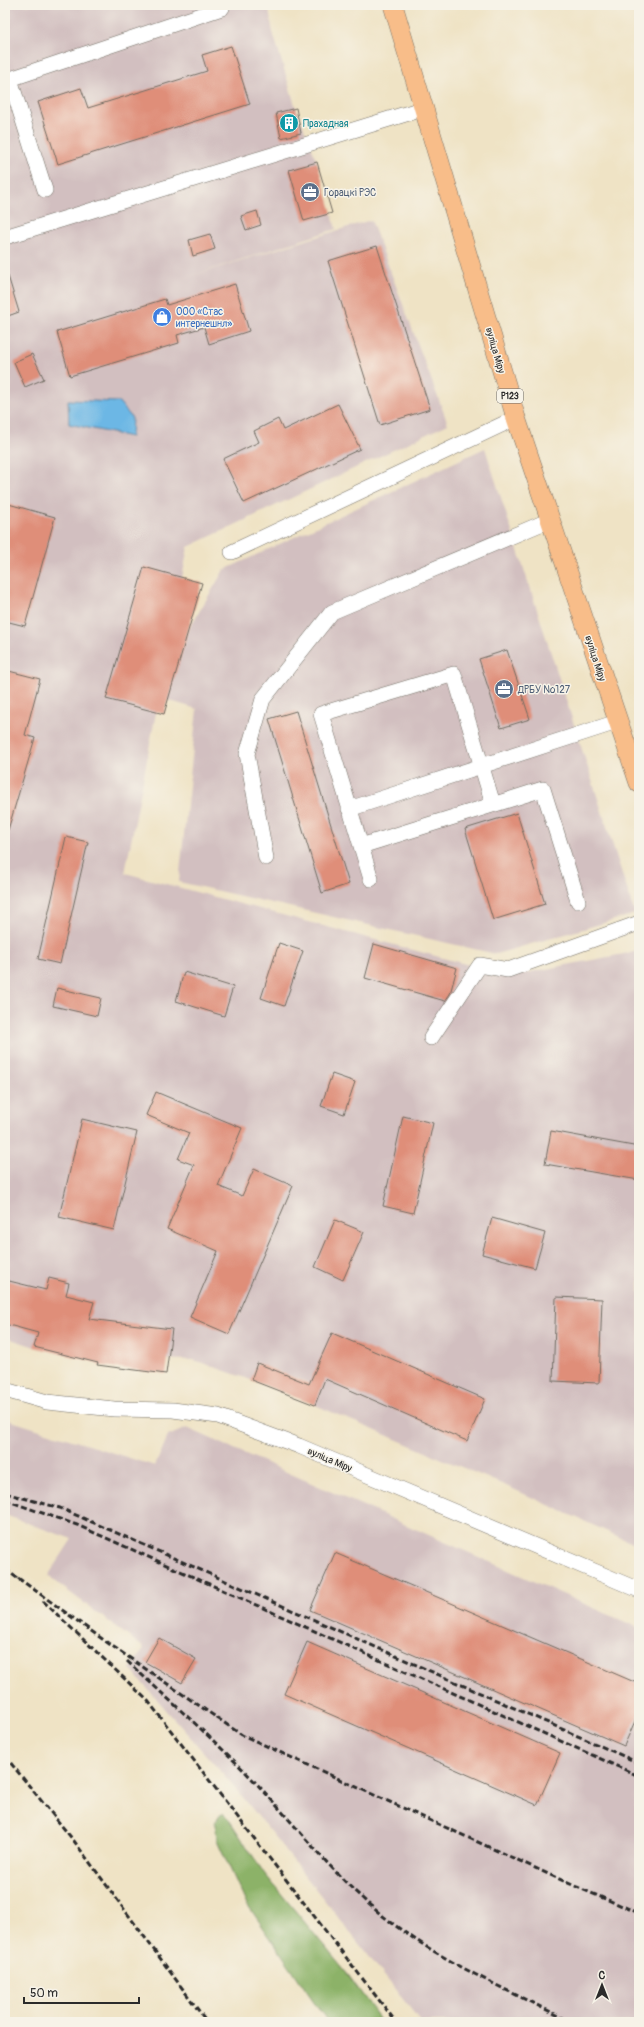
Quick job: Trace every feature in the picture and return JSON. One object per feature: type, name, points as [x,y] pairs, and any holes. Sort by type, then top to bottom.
[{"type":"main road","name":"вуліца Міру","points":[[393,5],[425,108],[516,418],[617,722],[639,783]]},
{"type":"street","points":[[44,190],[10,79],[222,8],[221,5]]},
{"type":"street","points":[[5,237],[425,108]]},
{"type":"street","points":[[232,552],[516,418]]},
{"type":"street","points":[[266,858],[247,754],[263,698],[332,612],[550,520]]},
{"type":"street","points":[[371,879],[321,714],[454,674],[493,804]]},
{"type":"street","points":[[349,809],[617,722]]},
{"type":"street","points":[[360,846],[543,789],[578,901]]},
{"type":"street","points":[[431,1038],[480,965],[508,970],[639,923]]},
{"type":"street","name":"вуліца Міру","points":[[5,1390],[47,1402],[114,1409],[173,1410],[218,1416],[299,1446],[639,1590]]},
{"type":"shaded area","points":[[5,5],[268,5],[273,33],[295,105],[317,162],[336,229],[181,279],[371,220],[448,424],[188,547],[125,873],[510,976],[639,951],[639,1546],[511,1488],[315,1405],[321,1388],[257,1363],[251,1380],[194,1360],[79,1358],[35,1347],[5,1337]]},
{"type":"shaded area","name":"ДРБУ №127","points":[[485,448],[635,914],[496,954],[179,882],[197,709],[167,700],[190,627],[224,570]]},
{"type":"shaded area","points":[[5,1419],[155,1466],[168,1436],[187,1428],[639,1628],[639,2022],[421,2022],[238,1791],[130,1669],[144,1648],[48,1576],[72,1539],[5,1515]]},
{"type":"green space","points":[[222,1813],[230,1821],[264,1873],[349,1976],[382,2022],[328,2022],[245,1901],[217,1840],[215,1822]]},
{"type":"water","points":[[68,400],[119,402],[132,418],[131,437],[69,424]]},
{"type":"building","points":[[231,46],[250,104],[58,164],[38,102],[81,88],[88,108],[207,71],[202,55]]},
{"type":"building","name":"Прахадная","points":[[296,108],[301,133],[281,138],[276,113]]},
{"type":"building","name":"Горацкі РЭС","points":[[317,162],[332,213],[304,221],[289,170]]},
{"type":"building","points":[[257,211],[261,225],[246,230],[241,216]]},
{"type":"building","points":[[210,234],[215,249],[193,256],[189,240]]},
{"type":"building","points":[[377,246],[430,409],[380,425],[328,261]]},
{"type":"building","points":[[5,276],[8,276],[19,312],[5,317]]},
{"type":"building","points":[[235,284],[249,331],[209,344],[204,327],[177,335],[179,343],[70,376],[57,332],[165,299],[167,305]]},
{"type":"building","points":[[32,354],[44,379],[25,387],[14,362]]},
{"type":"building","points":[[338,404],[360,449],[244,503],[223,459],[259,442],[254,431],[278,419],[283,430]]},
{"type":"building","points":[[5,503],[55,517],[25,626],[5,621]]},
{"type":"building","points":[[144,567],[202,583],[164,714],[106,699]]},
{"type":"building","name":"ДРБУ №127","points":[[507,650],[530,719],[501,728],[479,659]]},
{"type":"building","points":[[5,670],[40,679],[25,735],[35,738],[8,830],[5,830]]},
{"type":"building","points":[[296,711],[349,884],[322,893],[269,719]]},
{"type":"building","points":[[517,813],[545,904],[493,920],[465,829]]},
{"type":"building","points":[[66,837],[88,842],[60,964],[38,959]]},
{"type":"building","points":[[279,943],[303,951],[284,1006],[261,998]]},
{"type":"building","points":[[374,944],[457,968],[450,994],[445,1001],[365,978]]},
{"type":"building","points":[[184,972],[233,987],[224,1016],[176,1001]]},
{"type":"building","points":[[57,988],[101,998],[97,1016],[53,1006]]},
{"type":"building","points":[[332,1074],[355,1082],[344,1114],[321,1106]]},
{"type":"building","points":[[156,1092],[242,1128],[218,1186],[242,1196],[254,1169],[293,1186],[229,1334],[190,1317],[218,1251],[167,1229],[194,1165],[178,1159],[189,1133],[146,1115]]},
{"type":"building","points":[[403,1116],[433,1123],[413,1213],[383,1206]]},
{"type":"building","points":[[82,1119],[137,1132],[114,1230],[59,1217]]},
{"type":"building","points":[[551,1131],[639,1147],[639,1180],[545,1164]]},
{"type":"building","points":[[492,1218],[545,1233],[535,1268],[482,1254]]},
{"type":"building","points":[[335,1220],[364,1232],[343,1280],[315,1267]]},
{"type":"building","points":[[49,1278],[69,1283],[66,1295],[94,1302],[89,1319],[172,1329],[166,1374],[97,1365],[98,1363],[34,1347],[38,1333],[5,1324],[5,1280],[46,1290]]},
{"type":"building","points":[[556,1297],[602,1299],[599,1383],[553,1381]]},
{"type":"building","points":[[332,1333],[485,1399],[467,1441],[325,1379],[315,1405],[251,1380],[257,1363],[309,1384]]},
{"type":"building","points":[[335,1553],[639,1684],[639,1712],[624,1746],[310,1610]]},
{"type":"building","points":[[159,1638],[196,1659],[182,1683],[145,1662]]},
{"type":"building","points":[[307,1642],[560,1753],[537,1805],[284,1694]]},
{"type":"railway","points":[[5,1493],[60,1508],[639,1763]]},
{"type":"railway","points":[[5,1500],[77,1525],[639,1776]]},
{"type":"railway","points":[[5,1569],[21,1581]]},
{"type":"railway","points":[[18,1578],[105,1641],[242,1735],[577,1887],[639,1913]]},
{"type":"railway","points":[[43,1601],[148,1701],[396,2022]]},
{"type":"railway","points":[[127,1661],[257,1784],[338,1874],[373,1908],[413,1938],[456,1964],[571,2022]]},
{"type":"railway","points":[[5,1756],[74,1841],[207,2022]]},
{"type":"place","name":"Прахадная","points":[[289,123]]},
{"type":"place","name":"Горацкі РЭС","points":[[310,192]]},
{"type":"place","name":"ООО «Стас интернешнл»","points":[[162,317]]},
{"type":"place","name":"ДРБУ №127","points":[[504,689]]}]
